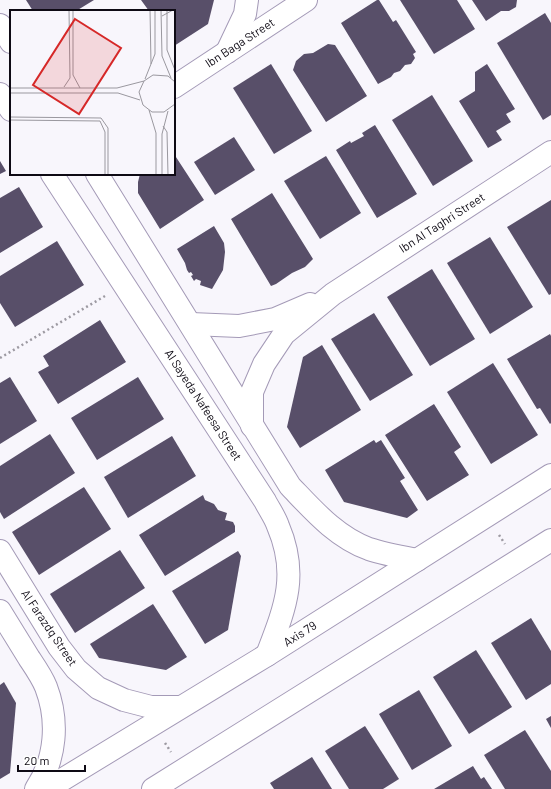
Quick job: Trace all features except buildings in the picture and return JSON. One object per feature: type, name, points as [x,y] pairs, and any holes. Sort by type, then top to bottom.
[{"type":"street","points":[[227,52],[244,14],[247,0]]},
{"type":"street","name":"Ibn Baga Street","points":[[175,86],[306,0]]},
{"type":"street","points":[[0,25],[10,40]]},
{"type":"street","points":[[0,94],[10,109]]},
{"type":"street","name":"Ibn Al Taghri Street","points":[[252,426],[252,392],[264,364],[284,334],[334,294],[551,152]]},
{"type":"street","name":"Al Sayeda Nafeesa Street","points":[[53,175],[265,501],[278,526],[287,553],[288,590],[282,616],[267,655]]},
{"type":"street","points":[[98,175],[290,486],[317,514],[340,534],[368,549],[398,557],[417,560]]},
{"type":"street","name":"Ibn Al Taghri Street","points":[[191,324],[239,326],[275,319],[334,294]]},
{"type":"street","name":"Axis 79","points":[[47,789],[179,707],[267,655],[551,475]]},
{"type":"street","points":[[265,501],[290,486]]},
{"type":"street","points":[[153,789],[551,540]]},
{"type":"street","name":"Al Farazdq Street","points":[[0,551],[59,647],[76,669],[98,688],[124,700],[151,707],[179,707]]},
{"type":"street","points":[[0,611],[46,686],[53,709],[54,734],[50,758],[42,780],[36,789]]},
{"type":"path","points":[[0,358],[124,284]]},
{"type":"path","points":[[487,516],[516,562]]},
{"type":"path","points":[[153,723],[182,771]]}]
